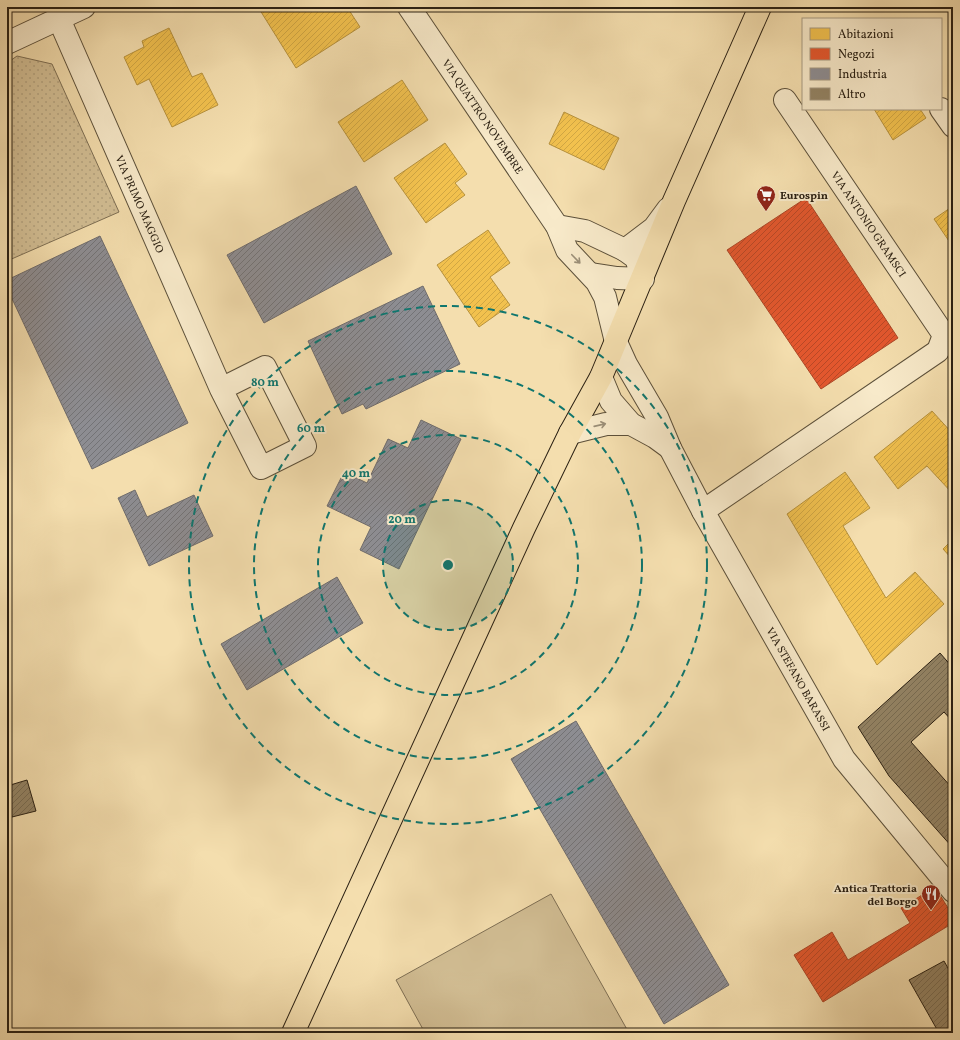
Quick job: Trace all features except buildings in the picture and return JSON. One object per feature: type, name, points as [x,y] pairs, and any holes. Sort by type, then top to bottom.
[{"type":"main road","points":[[293,1033],[524,528],[570,433],[601,377],[643,279],[674,201],[760,7]]},
{"type":"street","points":[[7,43],[84,7]]},
{"type":"street","name":"VIA QUATTRO NOVEMBRE","points":[[410,7],[557,226],[567,250],[597,282],[605,297],[616,342]]},
{"type":"street","name":"VIA PRIMO MAGGIO","points":[[59,19],[221,389]]},
{"type":"street","name":"VIA ANTONIO GRAMSCI","points":[[703,511],[946,348],[944,335],[785,100]]},
{"type":"street","points":[[942,110],[953,126]]},
{"type":"street","points":[[625,250],[654,228],[674,201]]},
{"type":"street","points":[[557,226],[585,231],[625,250],[636,258],[643,279],[617,278],[591,274]]},
{"type":"street","name":"VIA STEFANO BARASSI","points":[[616,342],[626,364],[657,417],[670,448],[703,511],[844,759],[953,892]]},
{"type":"street","points":[[601,377],[618,383],[644,396]]},
{"type":"street","name":"VIA STEFANO BARASSI","points":[[601,377],[611,401],[631,424],[655,437],[670,448]]},
{"type":"street","name":"VIA STEFANO BARASSI","points":[[570,433],[606,424],[631,424]]},
{"type":"shaded area","points":[[17,56],[52,64],[119,212],[7,261],[7,63]]},
{"type":"shaded area","points":[[551,894],[629,1033],[425,1033],[396,980]]},
{"type":"place","name":"Eurospin","points":[[766,212]]},
{"type":"place","name":"Antica Trattoria del Borgo","points":[[931,911]]}]
